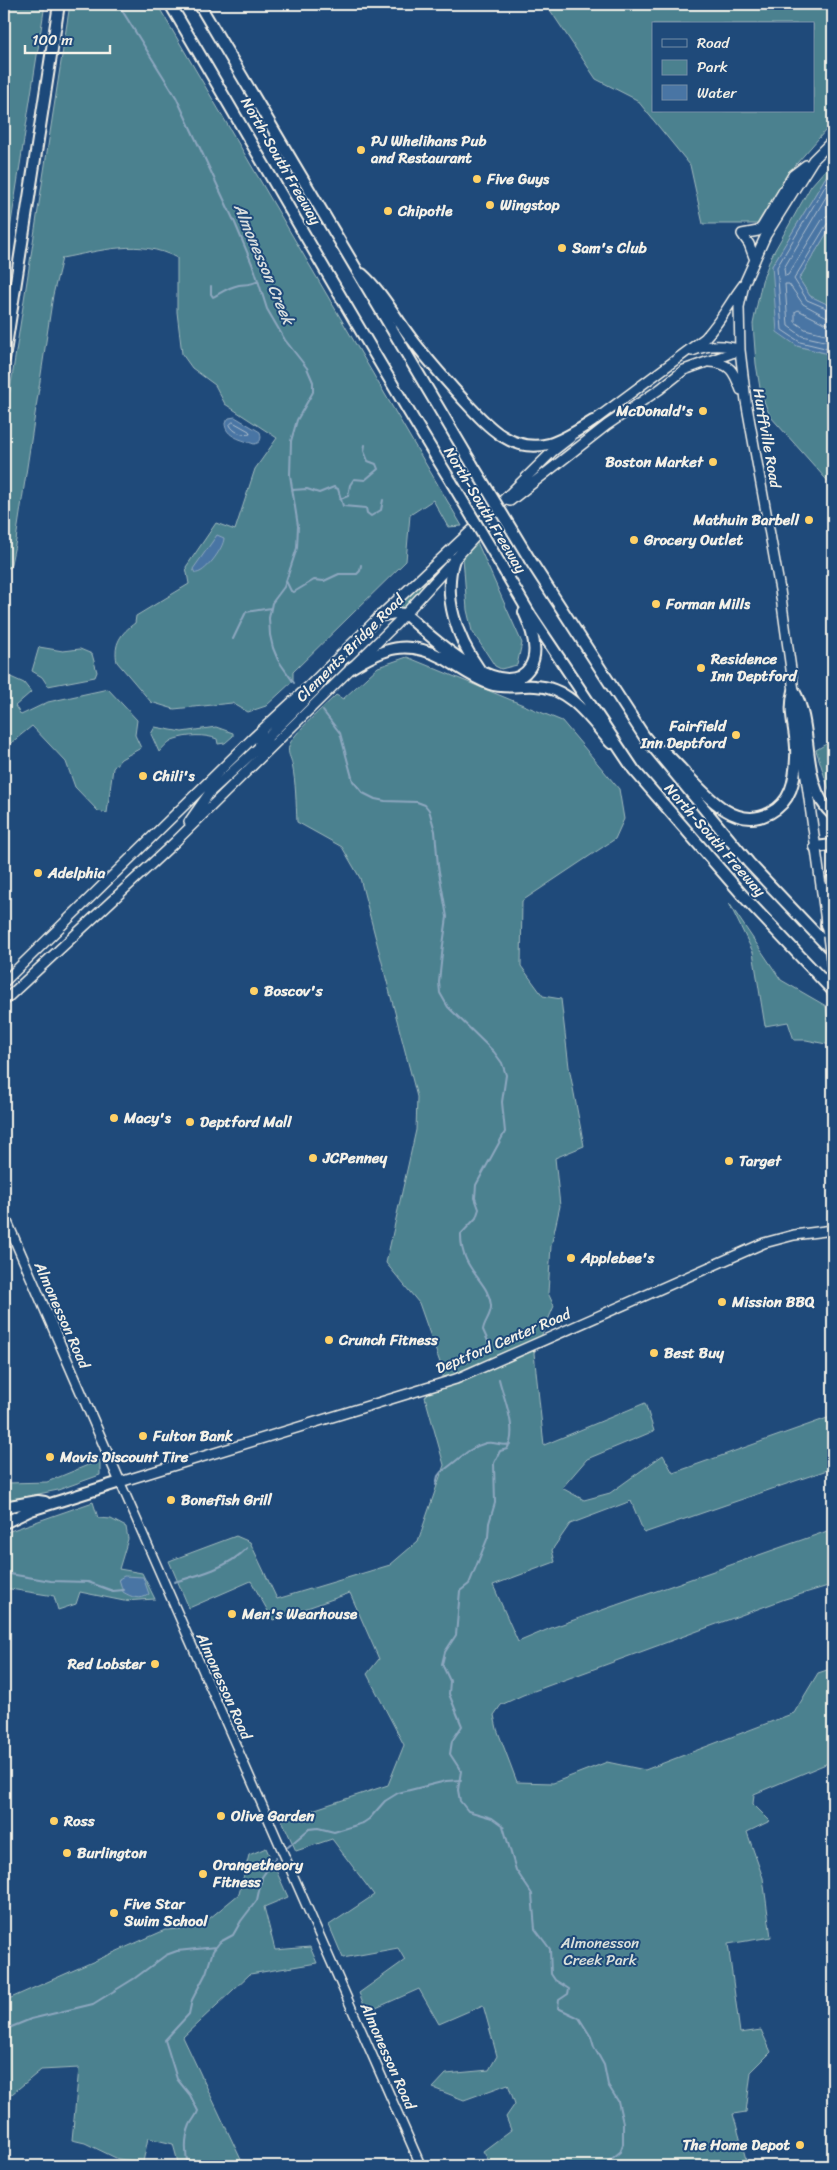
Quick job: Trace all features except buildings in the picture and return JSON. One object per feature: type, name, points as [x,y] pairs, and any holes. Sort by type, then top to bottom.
[{"type":"highway","points":[[4,359],[59,4]]},
{"type":"highway","name":"North-South Freeway","points":[[170,4],[287,201],[393,387],[531,616],[634,770],[745,898],[833,991]]},
{"type":"highway","name":"North-South Freeway","points":[[199,4],[530,560],[644,736],[749,863],[833,952]]},
{"type":"highway","points":[[354,266],[372,283],[437,371],[482,421],[495,432],[523,445],[549,444],[593,421]]},
{"type":"highway","points":[[454,559],[449,585],[453,615],[466,646],[481,672]]},
{"type":"highway","points":[[380,616],[394,612],[405,614],[439,643],[481,672],[502,679],[515,678],[524,673],[529,667],[534,653],[532,633],[505,572]]},
{"type":"highway","points":[[351,668],[384,650],[410,647],[442,658],[495,686],[536,686],[555,689],[562,692],[581,708],[634,770]]},
{"type":"highway","points":[[644,736],[667,754],[706,794],[724,809],[744,818],[763,816],[781,805],[787,798],[793,784],[796,756],[790,704],[794,691]]},
{"type":"highway","points":[[794,691],[801,703],[810,765],[817,792],[823,805],[833,815]]},
{"type":"highway","points":[[815,847],[833,845]]},
{"type":"highway","points":[[827,930],[829,888],[833,877]]},
{"type":"highway","points":[[4,1516],[31,1510],[120,1482]]},
{"type":"highway","points":[[4,1507],[38,1502],[53,1503]]},
{"type":"highway","points":[[4,1523],[31,1510]]},
{"type":"main road","name":"Clements Bridge Road","points":[[740,350],[739,307],[744,284],[766,235],[812,160],[833,140]]},
{"type":"main road","points":[[755,260],[749,244],[742,234],[758,231],[762,227],[793,175],[812,160]]},
{"type":"main road","name":"Clements Bridge Road","points":[[4,982],[262,730],[552,452],[705,338],[718,325],[731,301],[744,284]]},
{"type":"main road","name":"Clements Bridge Road","points":[[682,356],[699,348],[712,346],[726,345],[740,350]]},
{"type":"main road","name":"Clements Bridge Road","points":[[4,1001],[175,842],[405,614],[454,559],[528,486],[616,418],[660,389],[684,370],[740,350]]},
{"type":"main road","name":"Hurffville Road","points":[[740,350],[746,400],[779,582],[833,976]]},
{"type":"main road","points":[[704,362],[725,365],[734,372],[746,400]]},
{"type":"main road","points":[[265,753],[264,748],[268,737],[318,687],[340,656]]},
{"type":"main road","points":[[175,842],[210,792],[259,747],[262,730]]},
{"type":"main road","name":"Almonesson Road","points":[[4,1216],[120,1482]]},
{"type":"main road","name":"Deptford Center Road","points":[[120,1482],[456,1379],[744,1251],[788,1237],[833,1230]]},
{"type":"street","name":"Almonesson Road","points":[[120,1482],[422,2166]]},
{"type":"green space","points":[[4,4],[45,4],[4,268]]},
{"type":"green space","points":[[70,4],[157,4],[462,526],[448,527],[433,500],[410,515],[406,561],[293,672],[293,681],[266,706],[248,712],[232,703],[174,709],[151,702],[117,662],[116,656],[119,640],[135,623],[136,616],[189,584],[186,567],[216,523],[235,530],[255,469],[277,438],[225,404],[215,385],[192,368],[182,354],[177,312],[177,258],[163,252],[134,247],[62,258],[53,295],[16,540],[10,568],[5,567],[4,570],[4,429]]},
{"type":"green space","points":[[546,4],[833,4],[833,122],[790,171],[757,224],[703,224],[690,165],[637,100],[596,79]]},
{"type":"green space","points":[[833,161],[833,165],[772,266],[797,346],[833,355],[833,487],[770,416],[761,394],[756,364],[753,324],[762,281],[771,257],[811,186]]},
{"type":"green space","points":[[833,223],[833,307],[810,296],[799,279]]},
{"type":"green space","points":[[477,542],[522,643],[517,665],[501,669],[495,666],[472,631],[467,610],[463,557]]},
{"type":"green space","points":[[442,565],[404,608],[395,607]]},
{"type":"green space","points":[[39,647],[63,651],[80,649],[92,654],[97,672],[95,677],[48,686],[42,677],[32,671]]},
{"type":"green space","name":"Almonesson Creek Park","points":[[407,657],[562,721],[619,789],[624,819],[615,839],[522,901],[521,966],[543,996],[561,999],[569,1067],[584,1146],[555,1158],[560,1206],[551,1246],[548,1293],[554,1306],[534,1353],[544,1445],[645,1403],[654,1431],[587,1459],[562,1488],[584,1500],[610,1493],[663,1455],[673,1473],[833,1416],[833,1468],[644,1533],[631,1501],[570,1524],[552,1550],[555,1562],[493,1585],[518,1642],[551,1628],[833,1529],[833,1583],[828,1586],[785,1599],[523,1695],[501,1705],[494,1715],[497,1729],[517,1782],[553,1783],[607,1762],[645,1770],[794,1713],[818,1673],[833,1668],[833,1699],[828,1701],[833,1709],[833,1761],[754,1794],[753,1804],[770,1821],[747,1832],[763,1878],[771,1937],[728,1944],[740,2033],[761,2030],[771,2052],[751,2072],[746,2112],[733,2114],[748,2166],[492,2166],[483,2151],[511,2130],[506,2117],[515,2104],[508,2084],[464,2100],[433,2088],[446,2074],[489,2070],[497,2056],[483,2005],[439,2024],[419,1989],[367,2012],[359,1993],[405,1960],[398,1948],[343,1958],[329,1925],[374,1895],[332,1839],[296,1851],[282,1820],[388,1785],[404,1745],[367,1674],[379,1659],[350,1593],[273,1620],[251,1581],[189,1608],[169,1561],[236,1536],[250,1542],[277,1599],[390,1565],[418,1541],[444,1465],[425,1397],[444,1374],[419,1303],[386,1263],[416,1130],[417,1097],[360,878],[342,847],[297,822],[296,793],[292,762],[288,751],[296,734],[336,695],[343,699],[378,667]]},
{"type":"green space","points":[[4,674],[24,683],[31,692],[15,706],[21,715],[48,702],[108,689],[137,720],[135,735],[141,748],[121,759],[113,768],[107,813],[98,811],[75,787],[66,762],[32,726],[6,747],[4,744]]},
{"type":"green space","points":[[155,727],[182,732],[216,727],[233,733],[233,736],[225,743],[218,744],[217,739],[207,736],[190,736],[175,739],[166,744],[159,752],[151,734]]},
{"type":"green space","points":[[833,740],[833,796],[829,790],[816,750]]},
{"type":"green space","points":[[729,903],[781,980],[826,1006],[831,1045],[806,1040],[794,1040],[788,1022],[765,1026],[753,952]]},
{"type":"green space","points":[[100,1460],[100,1475],[58,1490],[4,1501],[4,1474],[8,1483],[47,1482]]},
{"type":"green space","points":[[93,1502],[98,1518],[111,1519],[126,1527],[128,1539],[119,1569],[142,1573],[155,1599],[124,1601],[80,1592],[76,1604],[58,1610],[54,1596],[4,1588],[4,1533]]},
{"type":"green space","points":[[266,1848],[288,1897],[264,1907],[275,1950],[310,1947],[317,1963],[250,1974],[183,2037],[244,2166],[179,2166],[173,2144],[148,2138],[143,2162],[118,2159],[85,2143],[72,2140],[79,2068],[41,2070],[7,2098],[4,2085],[4,2001],[165,1930],[198,1928],[239,1894],[249,1855]]},
{"type":"water","points":[[833,165],[833,223],[799,279],[810,296],[833,307],[833,355],[797,346],[777,332],[772,266]]},
{"type":"water","points":[[235,417],[260,432],[260,441],[254,444],[231,435],[225,423],[229,418]]},
{"type":"water","points":[[217,535],[224,538],[221,548],[203,570],[195,573],[193,569]]},
{"type":"water","points":[[124,1576],[143,1577],[149,1594],[139,1598],[123,1592],[119,1579]]},
{"type":"waterway","name":"Almonesson Creek","points":[[118,4],[176,97],[235,223],[255,271],[267,309],[285,340],[307,368],[313,382],[313,392],[297,420],[291,441],[290,475],[298,526],[297,548],[284,587],[272,603],[269,618],[273,648],[278,660],[294,683]]},
{"type":"waterway","points":[[211,286],[213,297],[232,287],[258,281]]},
{"type":"waterway","points":[[340,499],[348,496],[350,485],[354,479],[365,480],[378,469],[376,464],[368,461],[364,451],[365,445]]},
{"type":"waterway","points":[[292,490],[307,489],[319,493],[334,487],[338,489],[343,506],[366,508],[367,513],[371,516],[381,510],[383,500]]},
{"type":"waterway","points":[[286,581],[291,591],[294,592],[314,580],[324,581],[339,574],[357,574],[360,571],[361,565]]},
{"type":"waterway","points":[[233,639],[246,612],[271,608]]},
{"type":"waterway","name":"Almonesson Creek","points":[[323,711],[340,733],[353,781],[363,793],[375,799],[385,801],[417,802],[425,805],[429,810],[435,831],[438,866],[447,917],[439,982],[440,993],[448,1007],[494,1052],[502,1063],[506,1075],[502,1102],[505,1132],[476,1185],[475,1198],[479,1209],[476,1218],[461,1234],[465,1257],[489,1297],[491,1309],[483,1330],[492,1350]]},
{"type":"waterway","name":"Almonesson Creek","points":[[499,1379],[511,1424],[510,1442],[507,1449],[500,1451],[494,1463],[495,1503],[489,1523],[488,1537],[469,1584],[460,1591],[456,1635],[445,1652],[442,1664],[450,1681],[449,1694],[462,1726],[452,1741],[450,1754],[461,1771],[458,1790],[460,1801],[468,1811],[492,1818],[503,1826],[516,1870],[532,1894],[535,1929],[550,1949],[551,1974],[555,1980],[569,1989],[568,1994],[559,2000],[558,2008],[579,2018],[591,2037],[604,2065],[608,2085],[618,2101],[623,2123],[623,2144],[620,2152],[609,2161],[609,2166]]},
{"type":"waterway","points":[[436,1485],[441,1472],[473,1448],[486,1443],[510,1444]]},
{"type":"waterway","points":[[174,1582],[223,1565],[240,1555],[247,1548]]},
{"type":"waterway","points":[[4,1573],[51,1581],[88,1582],[113,1591],[124,1590]]},
{"type":"waterway","points":[[288,1847],[309,1829],[318,1828],[334,1832],[363,1823],[385,1801],[398,1793],[446,1781],[461,1780]]},
{"type":"waterway","points":[[188,2166],[186,2140],[190,2125],[198,2111],[190,2095],[177,2079],[165,2040],[189,2014],[192,2000],[206,1973],[213,1951],[220,1942],[233,1935],[257,1900],[262,1877],[276,1857]]},
{"type":"waterway","points":[[4,2030],[31,2019],[93,2004],[135,1978],[166,1955],[177,1951],[216,1947]]},
{"type":"place","name":"PJ Whelihans Pub and Restaurant","points":[[361,150]]},
{"type":"place","name":"Five Guys","points":[[477,179]]},
{"type":"place","name":"Wingstop","points":[[490,205]]},
{"type":"place","name":"Chipotle","points":[[388,211]]},
{"type":"place","name":"Sam's Club","points":[[562,248]]},
{"type":"place","name":"McDonald's","points":[[703,411]]},
{"type":"place","name":"Boston Market","points":[[713,462]]},
{"type":"place","name":"Mathuin Barbell","points":[[809,520]]},
{"type":"place","name":"Grocery Outlet","points":[[634,540]]},
{"type":"place","name":"Forman Mills","points":[[656,604]]},
{"type":"place","name":"Residence Inn Deptford","points":[[701,668]]},
{"type":"place","name":"Fairfield Inn Deptford","points":[[736,735]]},
{"type":"place","name":"Chili's","points":[[143,776]]},
{"type":"place","name":"Adelphia","points":[[38,873]]},
{"type":"place","name":"Boscov's","points":[[254,991]]},
{"type":"place","name":"Macy's","points":[[114,1118]]},
{"type":"place","name":"Deptford Mall","points":[[190,1122]]},
{"type":"place","name":"JCPenney","points":[[313,1158]]},
{"type":"place","name":"Target","points":[[729,1161]]},
{"type":"place","name":"Applebee's","points":[[571,1258]]},
{"type":"place","name":"Mission BBQ","points":[[722,1302]]},
{"type":"place","name":"Crunch Fitness","points":[[329,1340]]},
{"type":"place","name":"Best Buy","points":[[654,1353]]},
{"type":"place","name":"Fulton Bank","points":[[143,1436]]},
{"type":"place","name":"Mavis Discount Tire","points":[[50,1457]]},
{"type":"place","name":"Bonefish Grill","points":[[171,1500]]},
{"type":"place","name":"Men's Wearhouse","points":[[232,1614]]},
{"type":"place","name":"Red Lobster","points":[[155,1664]]},
{"type":"place","name":"Olive Garden","points":[[221,1816]]},
{"type":"place","name":"Ross","points":[[54,1821]]},
{"type":"place","name":"Burlington","points":[[67,1853]]},
{"type":"place","name":"Orangetheory Fitness","points":[[203,1874]]},
{"type":"place","name":"Five Star Swim School","points":[[114,1913]]},
{"type":"place","name":"The Home Depot","points":[[800,2145]]}]
